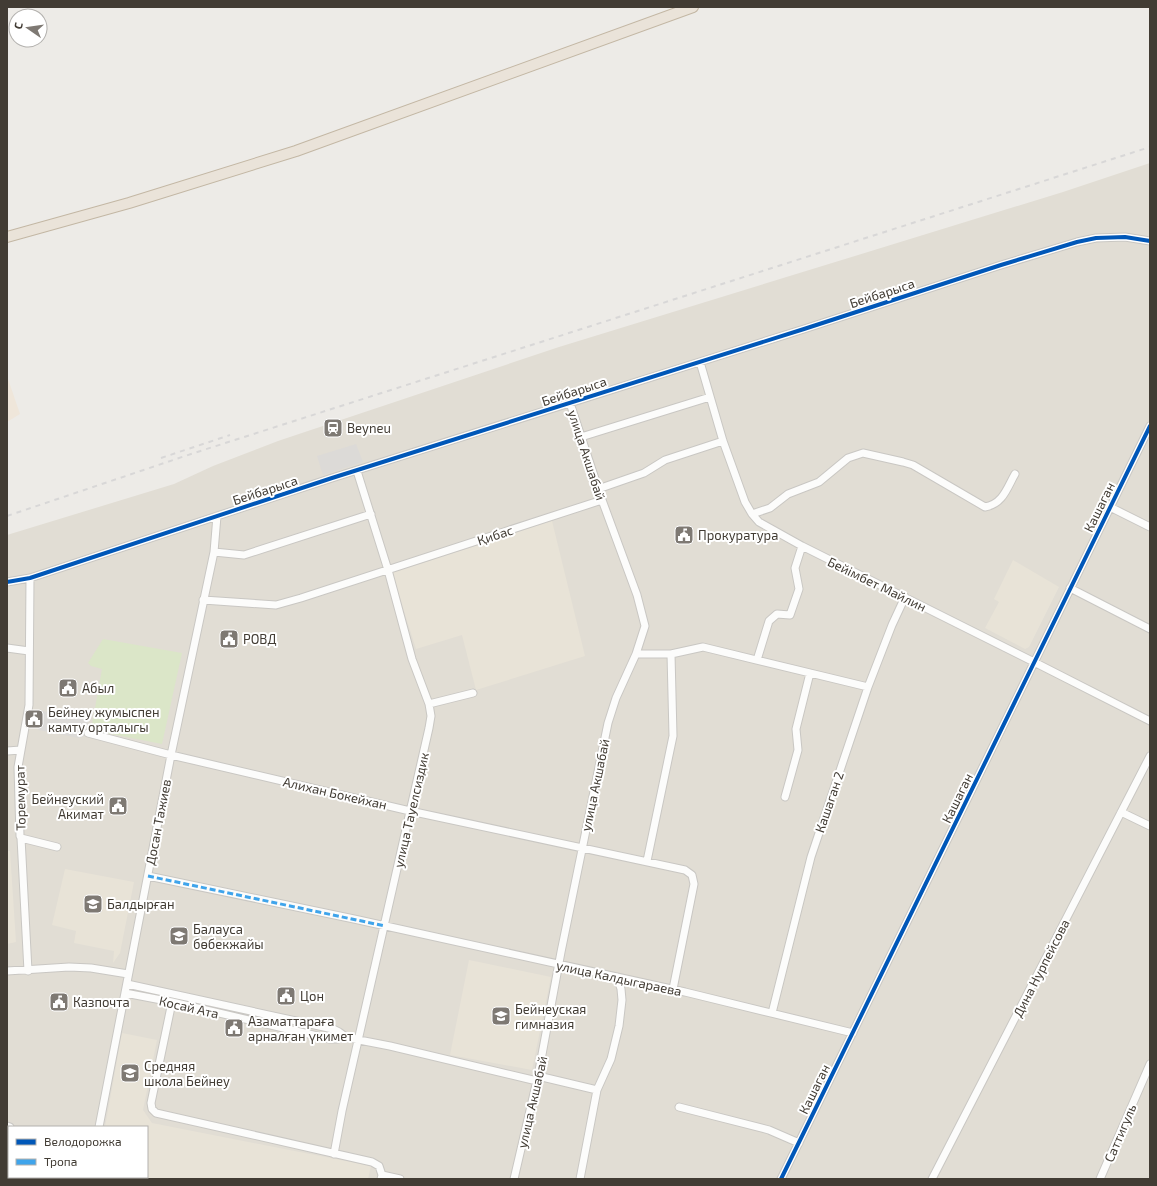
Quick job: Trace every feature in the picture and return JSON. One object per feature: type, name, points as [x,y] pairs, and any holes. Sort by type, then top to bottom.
[{"type":"highway","points":[[7,237],[129,204],[296,151],[693,7]]},
{"type":"street","name":"Бейбарыса","points":[[7,582],[30,578],[217,516],[1001,264],[1096,238],[1125,237],[1150,241]]},
{"type":"street","name":"Бейімбет Майлин","points":[[700,362],[723,441],[745,502],[759,522],[802,546],[1150,722]]},
{"type":"street","points":[[581,437],[710,397]]},
{"type":"street","name":"улица Акшабай","points":[[514,1179],[538,1078],[559,964],[608,723],[616,698],[636,654],[645,626],[637,594],[598,489],[570,403]]},
{"type":"street","name":"Кашаган","points":[[782,1179],[1150,426]]},
{"type":"street","points":[[598,489],[644,472],[665,460],[723,441]]},
{"type":"street","points":[[752,514],[770,508],[788,494],[819,482],[848,458],[863,453],[903,462],[913,466],[985,507],[996,504],[1000,500],[1016,474]]},
{"type":"street","name":"улица Тауелсиздик","points":[[334,1154],[342,1111],[385,926],[431,716],[429,704],[412,659],[388,570],[357,471]]},
{"type":"street","name":"Қибас","points":[[203,600],[276,605],[602,500]]},
{"type":"street","points":[[1110,507],[1150,528]]},
{"type":"street","points":[[214,552],[244,555],[371,514]]},
{"type":"street","name":"Досан Тажиев","points":[[99,1126],[171,755],[214,552],[217,516]]},
{"type":"street","points":[[757,660],[769,621],[777,614],[790,614],[799,589],[795,568],[802,546]]},
{"type":"street","name":"Торемурат","points":[[28,971],[20,836],[18,767],[29,705],[30,578]]},
{"type":"street","points":[[1070,588],[1150,629]]},
{"type":"street","name":"Кашаган 2","points":[[772,1013],[811,857],[868,687],[892,625],[905,598]]},
{"type":"street","points":[[636,654],[671,654],[703,647],[868,687]]},
{"type":"street","points":[[7,648],[29,650]]},
{"type":"street","points":[[647,861],[673,736],[671,654]]},
{"type":"street","points":[[785,797],[798,750],[796,729],[810,673]]},
{"type":"street","points":[[429,704],[473,693]]},
{"type":"street","name":"Алихан Бокейхан","points":[[88,733],[171,755],[410,811],[686,870],[692,875],[694,884],[673,989]]},
{"type":"street","points":[[7,752],[21,750]]},
{"type":"street","name":"Дина Нурпейсова","points":[[932,1179],[1150,756]]},
{"type":"street","points":[[1122,812],[1150,826]]},
{"type":"street","points":[[21,838],[57,847]]},
{"type":"street","name":"улица Калдыгараева","points":[[148,876],[673,989],[853,1033]]},
{"type":"street","points":[[7,971],[28,971],[68,967],[91,968],[128,974]]},
{"type":"street","points":[[580,1179],[597,1090],[611,1059],[619,1026],[622,1000],[621,989],[617,977]]},
{"type":"street","name":"Косай Ата","points":[[127,984],[333,1029],[346,1037],[359,1040],[597,1090]]},
{"type":"street","name":"Косай Ата","points":[[125,993],[172,1002],[330,1039],[346,1037]]},
{"type":"street","points":[[172,1002],[151,1103],[152,1109],[156,1113],[372,1162],[379,1166],[381,1177],[400,1179]]},
{"type":"street","points":[[259,1023],[261,1014]]},
{"type":"street","name":"Саттигуль","points":[[1100,1179],[1150,1064]]},
{"type":"street","points":[[679,1107],[769,1130],[799,1143]]},
{"type":"shaded area","points":[[1150,163],[1150,1179],[7,1179],[7,535],[174,484],[213,466],[278,441],[559,347],[1063,192]]},
{"type":"shaded area","points":[[7,376],[20,414],[7,422]]},
{"type":"shaded area","points":[[356,444],[363,462],[323,475],[317,456]]},
{"type":"shaded area","points":[[552,521],[585,656],[476,690],[462,635],[416,649],[392,573]]},
{"type":"shaded area","points":[[1013,560],[1059,587],[1029,647],[1025,649],[985,628],[999,602],[994,599]]},
{"type":"shaded area","points":[[42,711],[89,719],[85,736],[79,738],[38,730]]},
{"type":"shaded area","points":[[7,851],[10,851],[16,942],[7,944]]},
{"type":"shaded area","name":"Балдырған","points":[[65,869],[134,882],[120,953],[113,963],[114,951],[74,943],[76,931],[52,925]]},
{"type":"shaded area","name":"Бейнеуская гимназия","points":[[469,960],[551,977],[532,1070],[450,1055]]},
{"type":"shaded area","points":[[122,1033],[157,1040],[143,1110],[152,1123],[371,1166],[368,1179],[96,1179],[148,1178],[148,1126],[105,1126]]},
{"type":"green space","points":[[103,639],[182,653],[162,744],[91,730],[102,669],[91,666],[88,663]]},
{"type":"railway","points":[[7,516],[191,454],[1150,147]]},
{"type":"railway","points":[[161,458],[230,435]]},
{"type":"marked path","points":[[148,876],[385,926]]},
{"type":"cycle path","points":[[7,582],[30,578],[332,478],[1077,242],[1096,238],[1125,237],[1150,241]]},
{"type":"cycle path","points":[[781,1179],[1150,426]]},
{"type":"place","name":"Beyneu","points":[[333,428]]},
{"type":"place","name":"Прокуратура","points":[[684,535]]},
{"type":"place","name":"РОВД","points":[[229,639]]},
{"type":"place","name":"Абыл","points":[[68,688]]},
{"type":"place","name":"Бейнеу жумыспен камту орталыгы","points":[[34,719]]},
{"type":"place","name":"Бейнеуский Акимат","points":[[118,806]]},
{"type":"place","name":"Балдырған","points":[[93,904]]},
{"type":"place","name":"Балауса бөбекжайы","points":[[179,936]]},
{"type":"place","name":"Цон","points":[[286,996]]},
{"type":"place","name":"Казпочта","points":[[59,1002]]},
{"type":"place","name":"Бейнеуская гимназия","points":[[501,1016]]},
{"type":"place","name":"Азаматтараға арналған үкимет","points":[[234,1028]]},
{"type":"place","name":"Средняя школа Бейнеу","points":[[130,1073]]}]
